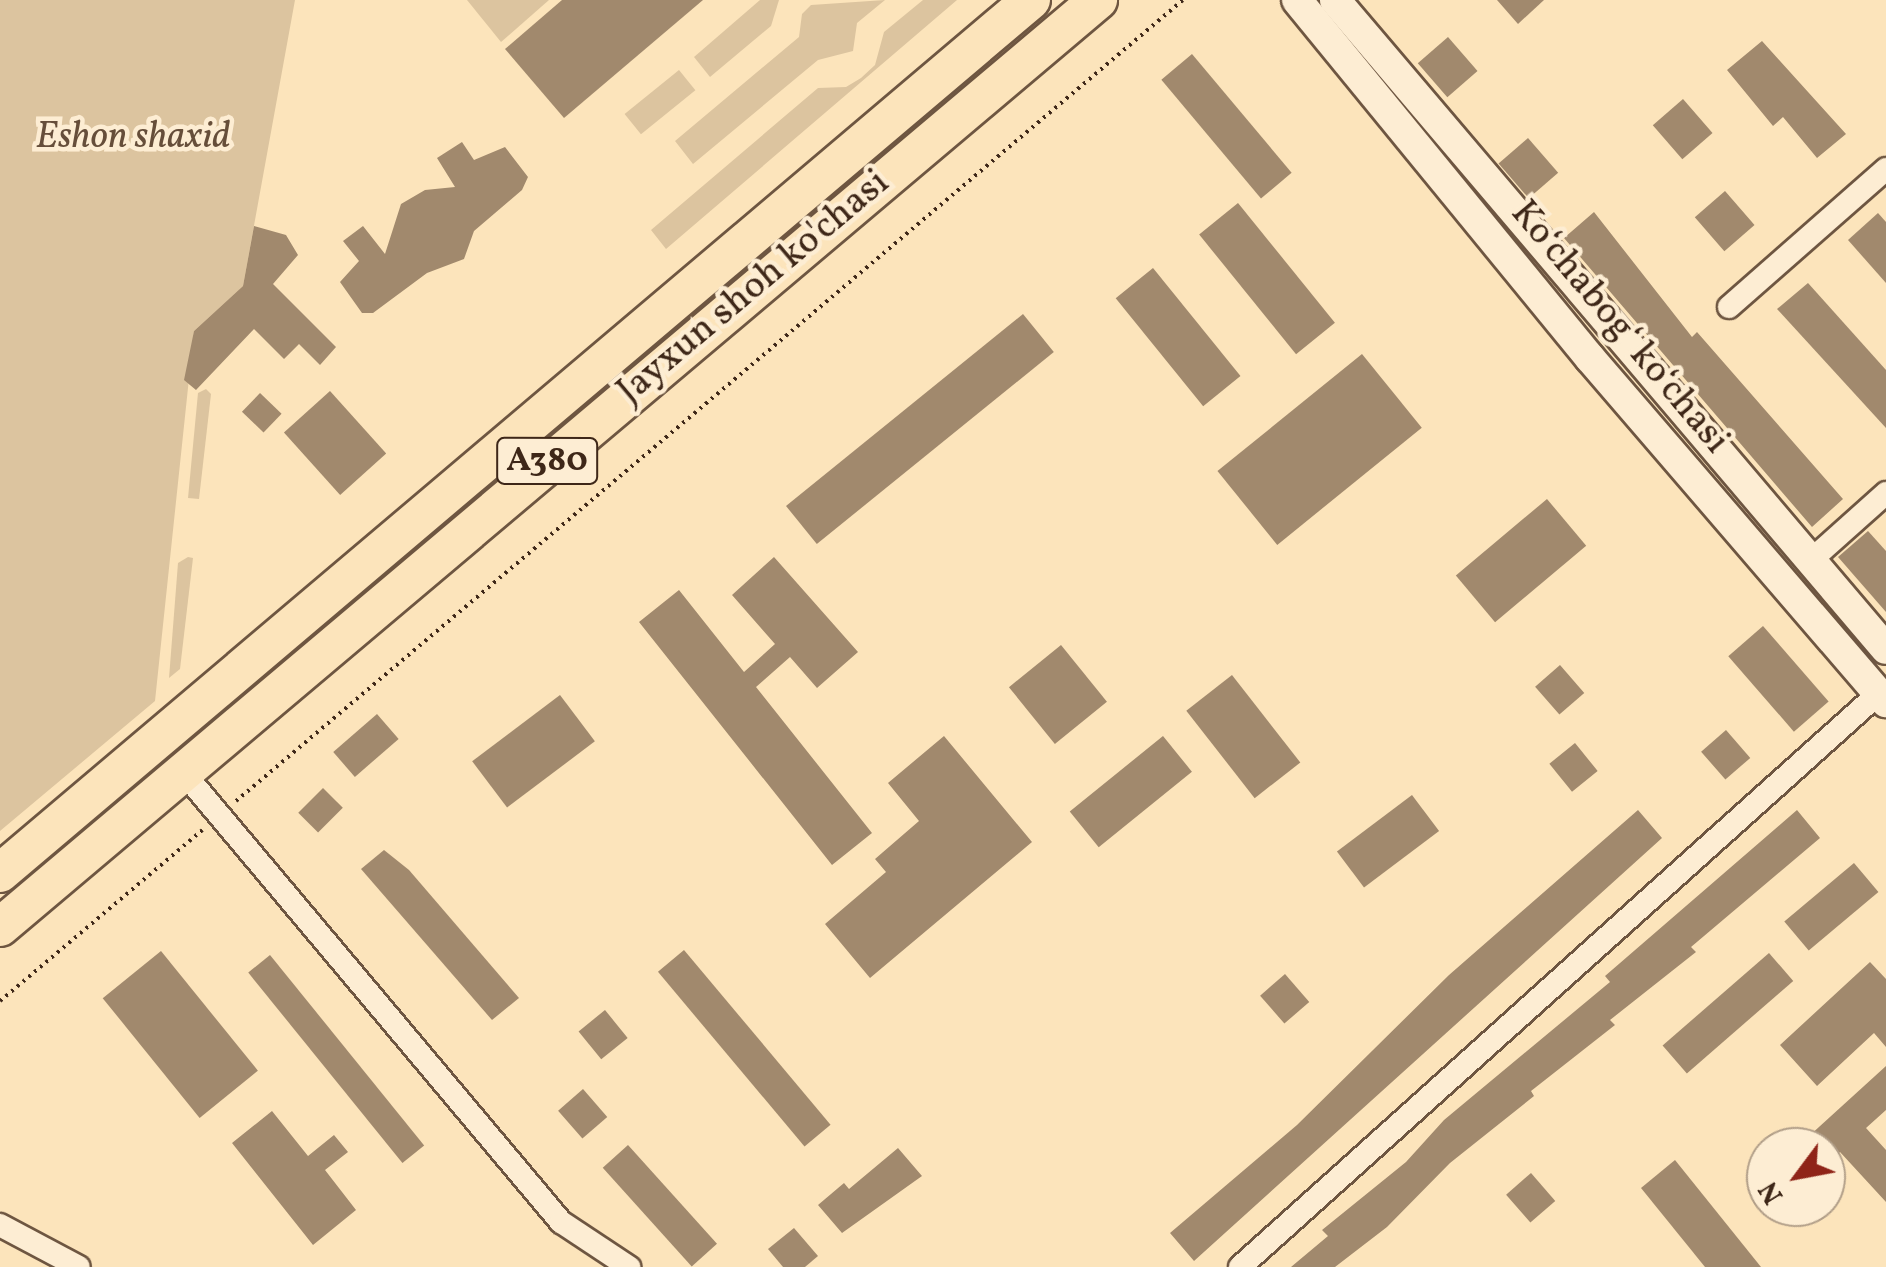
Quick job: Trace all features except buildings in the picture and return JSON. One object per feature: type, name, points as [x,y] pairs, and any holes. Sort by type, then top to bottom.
[{"type":"highway","name":"Jayxun shoh ko'chasi","points":[[0,873],[1031,0]]},
{"type":"highway","name":"Jayxun shoh ko'chasi","points":[[0,927],[1098,0]]},
{"type":"highway","points":[[892,118],[920,149]]},
{"type":"highway","points":[[416,520],[440,552]]},
{"type":"highway","points":[[182,716],[197,761]]},
{"type":"main road","name":"Ko‘chabog‘ ko‘chasi","points":[[1296,0],[1590,358],[1882,698]]},
{"type":"main road","name":"Ko‘chabog‘ ko‘chasi","points":[[1336,0],[1886,650]]},
{"type":"street","points":[[1728,307],[1886,169]]},
{"type":"street","points":[[1810,561],[1886,492]]},
{"type":"street","points":[[1240,1267],[1882,698]]},
{"type":"street","points":[[197,761],[218,816],[561,1222],[628,1267]]},
{"type":"street","points":[[0,1225],[78,1267]]},
{"type":"path","points":[[0,1000],[1183,0]]},
{"type":"green space","name":"Eshon shaxid","points":[[0,0],[295,0],[243,286],[194,331],[155,701],[0,831]]},
{"type":"green space","points":[[467,0],[549,0],[501,42]]},
{"type":"green space","points":[[760,0],[779,0],[771,26],[710,77],[694,57]]},
{"type":"green space","points":[[885,0],[857,23],[853,51],[818,60],[693,164],[675,141],[799,37],[802,14],[811,5]]},
{"type":"green space","points":[[923,0],[957,0],[666,249],[651,230],[818,88],[846,87],[861,78],[875,65],[884,32]]},
{"type":"green space","points":[[679,70],[695,90],[641,134],[625,114]]},
{"type":"green space","points":[[206,389],[211,394],[199,499],[188,498],[198,393]]},
{"type":"green space","points":[[193,558],[180,669],[169,678],[178,563]]}]
